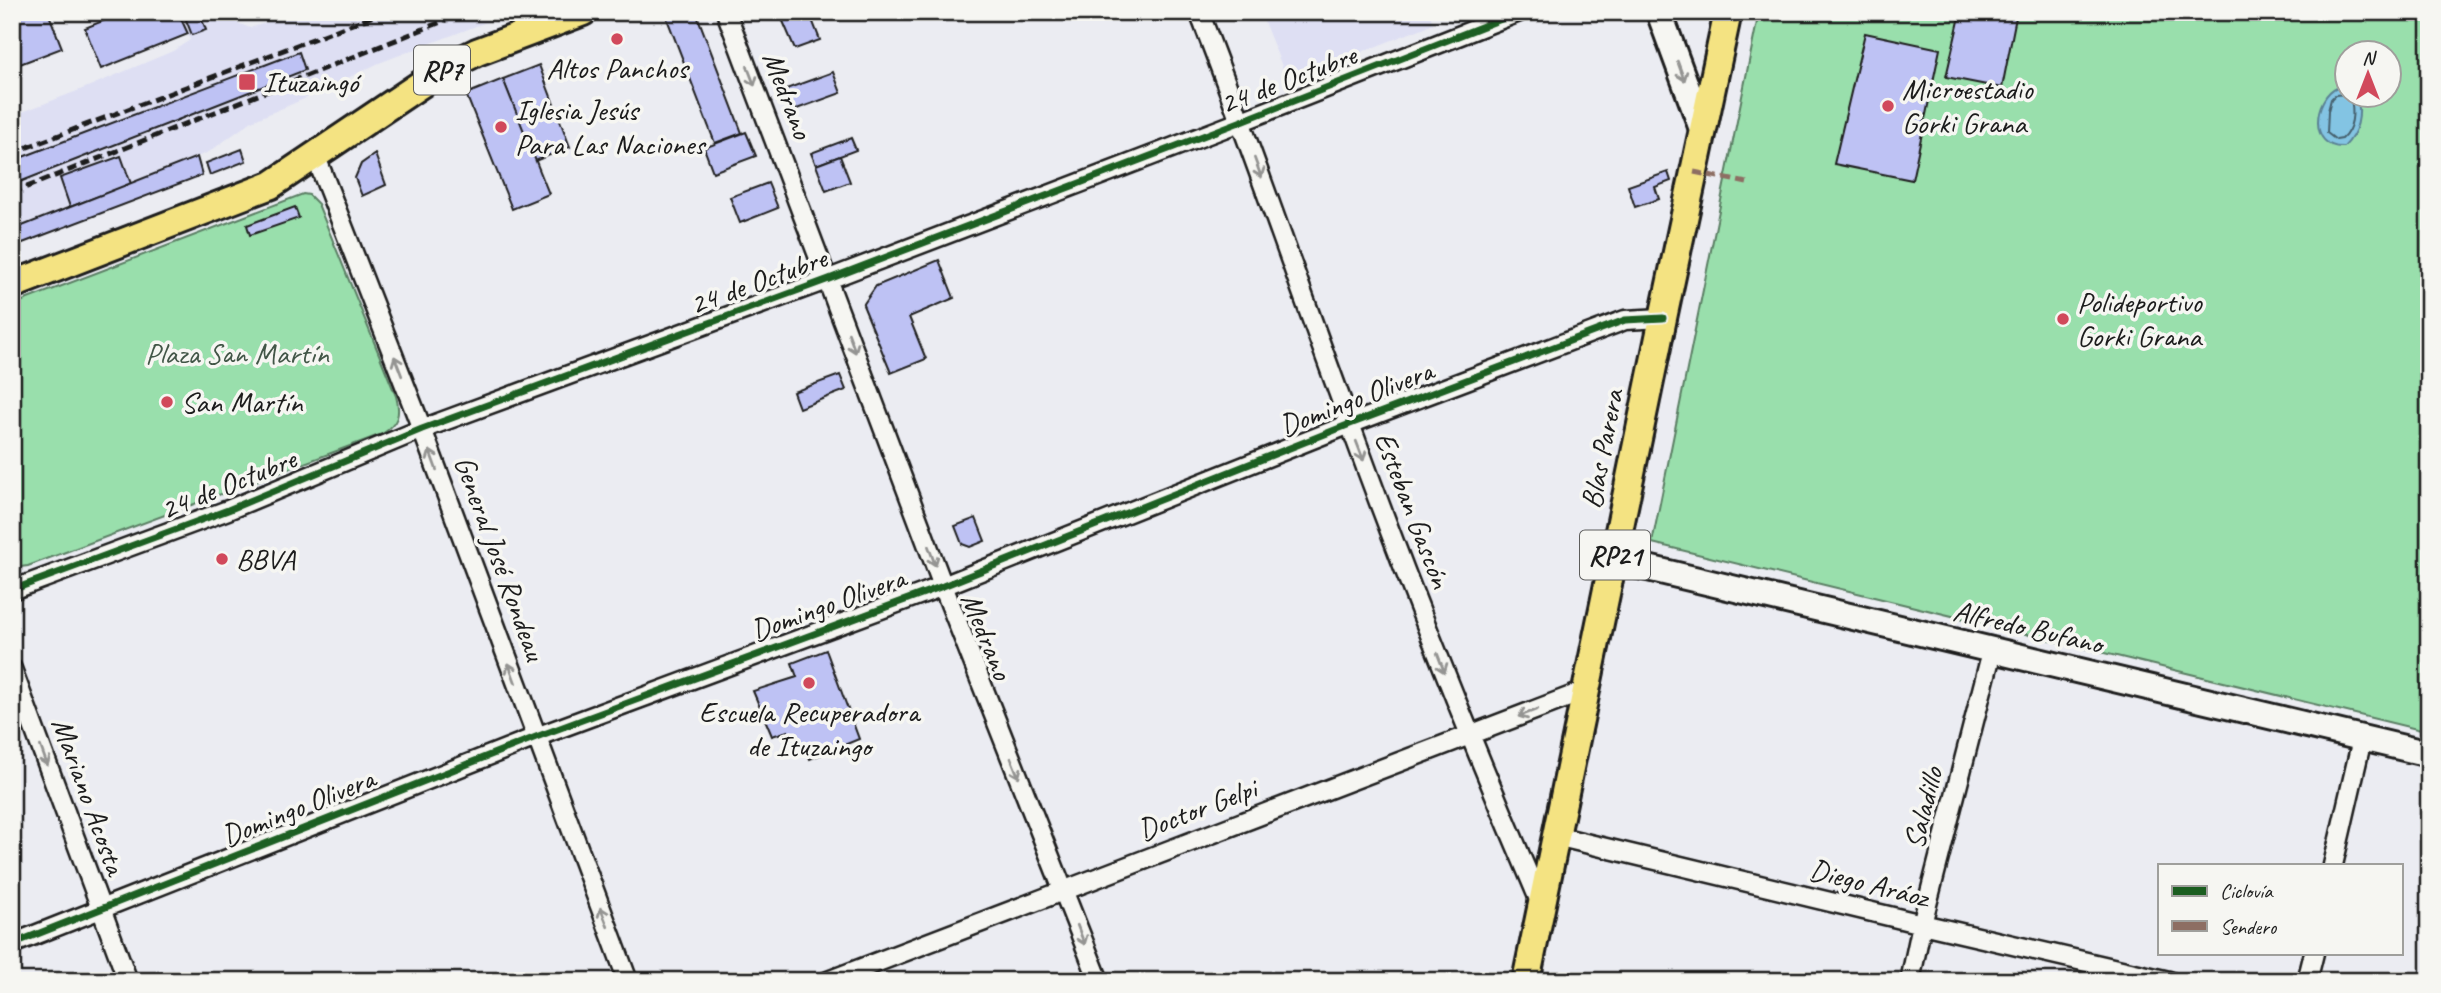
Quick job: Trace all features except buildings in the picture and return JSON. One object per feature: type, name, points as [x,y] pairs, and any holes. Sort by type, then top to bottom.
[{"type":"main road","name":"RP7","points":[[12,285],[271,185],[445,68],[477,52],[583,12]]},
{"type":"main road","name":"Blas Parera","points":[[1526,981],[1662,318],[1728,12]]},
{"type":"street","name":"Medrano","points":[[726,12],[943,586],[1099,981]]},
{"type":"street","name":"Esteban Gascón","points":[[1199,12],[1242,121],[1350,425],[1469,735],[1541,905]]},
{"type":"street","name":"24 de Octubre","points":[[12,590],[217,514],[422,429],[829,279],[1519,12]]},
{"type":"street","points":[[1659,12],[1702,129]]},
{"type":"street","name":"General José Rondeau","points":[[316,157],[422,429],[628,981]]},
{"type":"street","name":"Domingo Olivera","points":[[12,944],[536,737],[943,586],[1350,425],[1625,320],[1662,318]]},
{"type":"street","name":"Alfredo Bufano","points":[[1614,560],[2429,754]]},
{"type":"street","name":"Saladillo","points":[[1910,981],[1992,651]]},
{"type":"street","name":"Mariano Acosta","points":[[12,669],[128,981]]},
{"type":"street","name":"Doctor Gelpi","points":[[828,981],[1587,690]]},
{"type":"street","points":[[2333,864],[2362,739]]},
{"type":"street","name":"Diego Aráoz","points":[[1556,836],[1922,925],[2169,981]]},
{"type":"street","points":[[2307,981],[2314,954]]},
{"type":"shaded area","points":[[179,12],[228,12],[233,21],[250,28],[298,12],[513,12],[379,63],[252,121],[209,152],[12,230],[12,116],[173,51],[190,40]]},
{"type":"shaded area","points":[[1260,12],[1429,12],[1433,24],[1288,81]]},
{"type":"green space","name":"Polideportivo Gorki Grana","points":[[1759,12],[2429,12],[2429,732],[1652,543]]},
{"type":"green space","name":"Plaza San Martín","points":[[303,194],[309,195],[318,204],[396,396],[398,413],[392,426],[382,434],[28,566],[12,568],[12,305]]},
{"type":"water","points":[[2332,91],[2332,108],[2358,108],[2356,129],[2344,147],[2332,145],[2324,140],[2319,132],[2319,111]]},
{"type":"railway","points":[[12,153],[384,12]]},
{"type":"railway","points":[[12,193],[466,12]]},
{"type":"marked path","points":[[1694,172],[1747,183]]},
{"type":"cycle path","points":[[12,590],[228,510],[422,429],[829,279],[1519,12]]},
{"type":"cycle path","points":[[12,944],[536,737],[943,586],[1350,424],[1625,320],[1663,318]]},
{"type":"place","name":"Altos Panchos","points":[[617,39]]},
{"type":"place","name":"Ituzaingó","points":[[247,82]]},
{"type":"place","name":"Microestadio Gorki Grana","points":[[1888,106]]},
{"type":"place","name":"Iglesia Jesús Para Las Naciones","points":[[501,127]]},
{"type":"place","name":"Polideportivo Gorki Grana","points":[[2063,319]]},
{"type":"place","name":"San Martín","points":[[167,402]]},
{"type":"place","name":"BBVA","points":[[222,559]]},
{"type":"place","name":"Escuela Recuperadora de Ituzaingo","points":[[809,683]]}]
